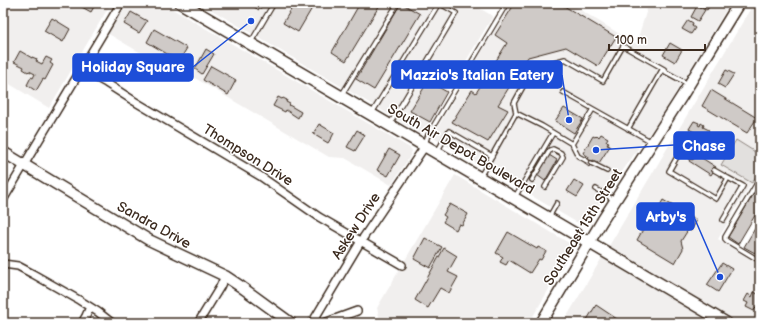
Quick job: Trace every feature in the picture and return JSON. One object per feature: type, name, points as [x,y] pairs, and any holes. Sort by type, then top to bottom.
[{"type":"main road","name":"South Air Depot Boulevard","points":[[181,3],[726,323]]},
{"type":"main road","name":"Southeast 15th Street","points":[[541,323],[589,242],[689,85],[739,3]]},
{"type":"main road","name":"Sandra Drive","points":[[3,152],[149,240],[225,276],[291,323]]},
{"type":"street","points":[[3,200],[121,3]]},
{"type":"street","name":"Thompson Drive","points":[[81,69],[260,176],[319,217],[402,265]]},
{"type":"street","name":"Askew Drive","points":[[312,323],[361,241],[425,146]]},
{"type":"street","points":[[3,264],[18,266],[33,274],[79,300],[112,323]]},
{"type":"street","points":[[198,323],[220,288],[225,276]]},
{"type":"street","points":[[82,323],[90,307]]},
{"type":"street","points":[[324,323],[357,311]]},
{"type":"lane","points":[[250,43],[274,3]]},
{"type":"lane","points":[[341,97],[398,3]]},
{"type":"lane","points":[[371,114],[439,3],[456,13],[390,125]]},
{"type":"lane","points":[[425,146],[428,135],[507,3]]},
{"type":"lane","points":[[480,178],[516,113],[514,103],[530,74],[536,67],[566,59],[602,81],[623,46],[689,85]]},
{"type":"lane","points":[[628,129],[662,70]]},
{"type":"lane","points":[[563,92],[653,142]]},
{"type":"lane","points":[[572,144],[593,109]]},
{"type":"lane","points":[[516,113],[542,126],[572,144],[578,156],[587,161]]},
{"type":"lane","points":[[436,152],[449,131],[492,156]]},
{"type":"lane","points":[[515,198],[553,133]]},
{"type":"lane","points":[[532,180],[550,150],[553,149],[561,153],[563,157],[544,187]]},
{"type":"lane","points":[[692,156],[681,150],[669,171],[716,199],[728,178]]},
{"type":"lane","points":[[591,163],[606,171]]},
{"type":"lane","points":[[714,170],[743,186],[723,220]]},
{"type":"lane","points":[[760,178],[725,237],[727,241],[760,261]]},
{"type":"lane","points":[[596,189],[615,200]]},
{"type":"lane","points":[[549,218],[558,203]]},
{"type":"shaded area","points":[[9,3],[111,3],[49,108],[3,80],[3,13]]},
{"type":"shaded area","points":[[125,3],[162,3],[410,148],[412,151],[409,158],[391,185],[345,158],[329,157],[183,71],[180,76],[107,33]]},
{"type":"shaded area","points":[[200,3],[470,3],[493,16],[422,134]]},
{"type":"shaded area","points":[[511,3],[569,3],[636,44],[649,3],[730,3],[660,118],[589,220],[583,223],[576,222],[432,137]]},
{"type":"shaded area","points":[[754,3],[760,3],[760,169],[718,239],[760,265],[760,323],[563,323]]},
{"type":"shaded area","points":[[736,140],[760,155],[760,169],[752,183],[721,165]]},
{"type":"shaded area","points":[[455,175],[569,243],[569,255],[529,323],[386,323],[380,320],[377,308]]},
{"type":"building","points":[[82,3],[96,3],[91,12],[80,6]]},
{"type":"building","points":[[248,3],[264,3],[259,10]]},
{"type":"building","points":[[295,3],[315,3],[298,32],[283,23]]},
{"type":"building","points":[[360,3],[381,3],[346,61],[332,52]]},
{"type":"building","points":[[401,3],[420,14],[374,90],[356,79]]},
{"type":"building","points":[[515,3],[559,3],[616,37],[598,66],[566,47],[528,57],[498,105],[508,110],[488,142],[452,122],[472,90],[476,93],[507,43],[495,35]]},
{"type":"building","points":[[695,3],[711,3],[707,10]]},
{"type":"building","points":[[697,6],[705,10],[698,21],[691,17]]},
{"type":"building","points":[[131,12],[147,21],[139,33],[124,24]]},
{"type":"building","points":[[52,18],[70,29],[63,42],[44,31]]},
{"type":"building","points":[[688,20],[693,23],[692,26],[695,28],[691,34],[682,29]]},
{"type":"building","points":[[154,29],[187,48],[179,61],[147,42]]},
{"type":"building","points":[[670,43],[682,50],[675,62],[663,55]]},
{"type":"building","points":[[206,49],[214,54],[202,74],[195,69]]},
{"type":"building","points":[[20,51],[32,58],[37,59],[36,61],[42,64],[46,57],[52,60],[50,63],[53,65],[45,80],[43,79],[36,91],[27,85],[31,77],[33,78],[35,74],[29,71],[28,72],[23,69],[24,67],[14,62]]},
{"type":"building","points":[[211,66],[236,80],[228,95],[203,80]]},
{"type":"building","points":[[726,70],[734,74],[725,88],[718,84]]},
{"type":"building","points":[[428,81],[447,92],[430,122],[410,111]]},
{"type":"building","points":[[711,90],[757,118],[747,133],[702,106]]},
{"type":"building","points":[[278,97],[287,100],[286,102],[290,104],[289,105],[301,112],[298,118],[286,110],[285,112],[273,106]]},
{"type":"building","points":[[564,108],[583,119],[574,133],[555,121]]},
{"type":"building","points":[[694,121],[699,123],[698,125],[700,126],[701,123],[704,125],[703,127],[709,130],[706,134],[708,135],[707,137],[705,136],[704,138],[689,129]]},
{"type":"building","points":[[319,124],[334,133],[328,143],[313,134]]},
{"type":"building","points":[[357,130],[365,135],[355,151],[347,147]]},
{"type":"building","points":[[601,134],[608,138],[606,141],[609,142],[607,145],[610,146],[599,163],[593,160],[589,167],[585,164],[589,157],[583,153],[593,136],[595,137],[597,135],[599,137]]},
{"type":"building","points":[[389,149],[400,155],[388,176],[377,170]]},
{"type":"building","points":[[694,153],[716,167],[711,175],[689,161]]},
{"type":"building","points":[[549,155],[557,160],[545,181],[537,175]]},
{"type":"building","points":[[574,180],[584,186],[577,197],[567,191]]},
{"type":"building","points":[[760,183],[760,207],[738,244],[728,237]]},
{"type":"building","points":[[663,200],[697,220],[691,231],[688,230],[681,241],[683,249],[675,263],[637,240],[645,226],[652,225]]},
{"type":"building","points":[[450,204],[468,214],[462,225],[459,224],[456,230],[443,222],[446,217],[443,215]]},
{"type":"building","points":[[760,220],[760,245],[755,253],[744,247]]},
{"type":"building","points":[[508,232],[537,249],[538,247],[546,251],[541,260],[539,259],[530,273],[509,260],[506,265],[500,262],[503,257],[496,253]]},
{"type":"building","points":[[425,238],[442,247],[430,268],[414,259]]},
{"type":"building","points":[[444,248],[457,256],[448,272],[458,277],[449,293],[440,288],[428,308],[415,300]]},
{"type":"building","points":[[722,263],[732,269],[718,292],[707,285]]},
{"type":"building","points":[[754,292],[760,295],[760,303],[754,311],[746,307],[748,303],[744,301],[748,294],[752,297]]},
{"type":"building","points":[[596,305],[617,319],[616,320],[622,323],[585,323]]},
{"type":"place","name":"Holiday Square","points":[[251,21]]},
{"type":"place","name":"Mazzio's Italian Eatery","points":[[569,120]]},
{"type":"place","name":"Chase","points":[[596,150]]},
{"type":"place","name":"Arby's","points":[[720,277]]}]
